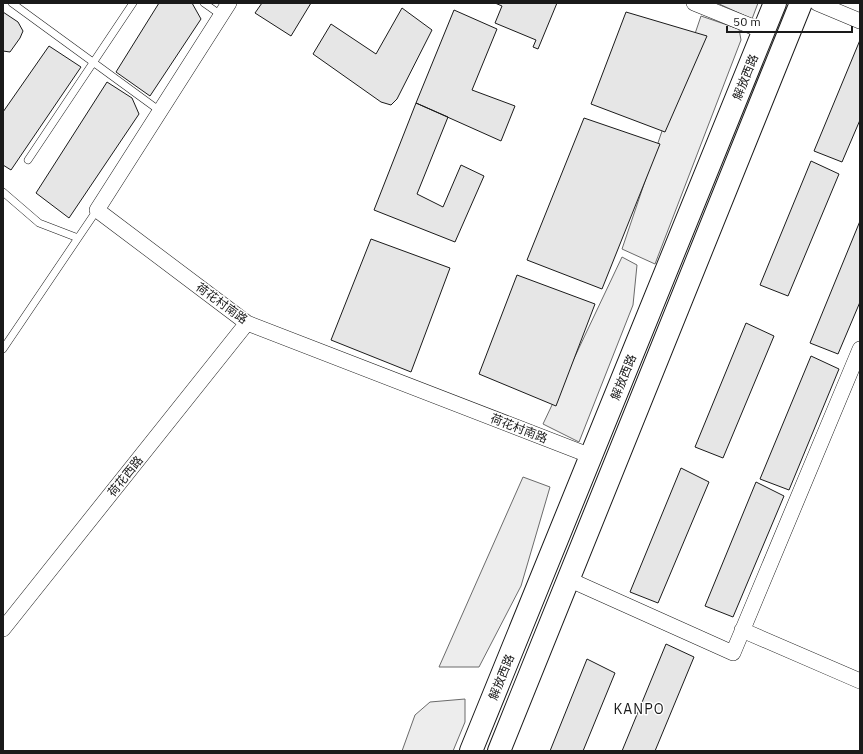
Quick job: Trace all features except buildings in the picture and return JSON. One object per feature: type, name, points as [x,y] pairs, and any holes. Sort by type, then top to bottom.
[{"type":"main road","name":"解放西路","points":[[471,751],[775,3]]},
{"type":"main road","name":"解放西路","points":[[499,751],[801,3]]},
{"type":"street","points":[[694,3],[763,31]]},
{"type":"street","points":[[817,3],[860,21]]},
{"type":"street","points":[[98,210],[225,9]]},
{"type":"street","name":"荷花村南路","points":[[98,210],[247,323],[591,456]]},
{"type":"street","name":"荷花西路","points":[[3,629],[247,323]]},
{"type":"street","points":[[568,580],[733,653],[860,349]]},
{"type":"street","points":[[742,630],[860,681]]},
{"type":"lane","points":[[12,3],[95,62],[160,111]]},
{"type":"lane","points":[[28,160],[95,62],[133,3]]},
{"type":"lane","points":[[204,3],[225,9]]},
{"type":"lane","points":[[3,192],[39,223],[78,238]]},
{"type":"lane","points":[[3,349],[98,210]]},
{"type":"shaded area","points":[[717,3],[758,3],[752,19]]},
{"type":"shaded area","points":[[701,16],[739,29],[741,40],[655,264],[622,249]]},
{"type":"shaded area","points":[[622,257],[637,265],[633,305],[579,442],[543,424]]},
{"type":"shaded area","points":[[523,477],[550,487],[521,586],[479,667],[439,667]]},
{"type":"shaded area","points":[[465,699],[465,722],[453,751],[402,751],[415,715],[430,702]]},
{"type":"district","name":"KANPO","points":[[639,709]]}]
